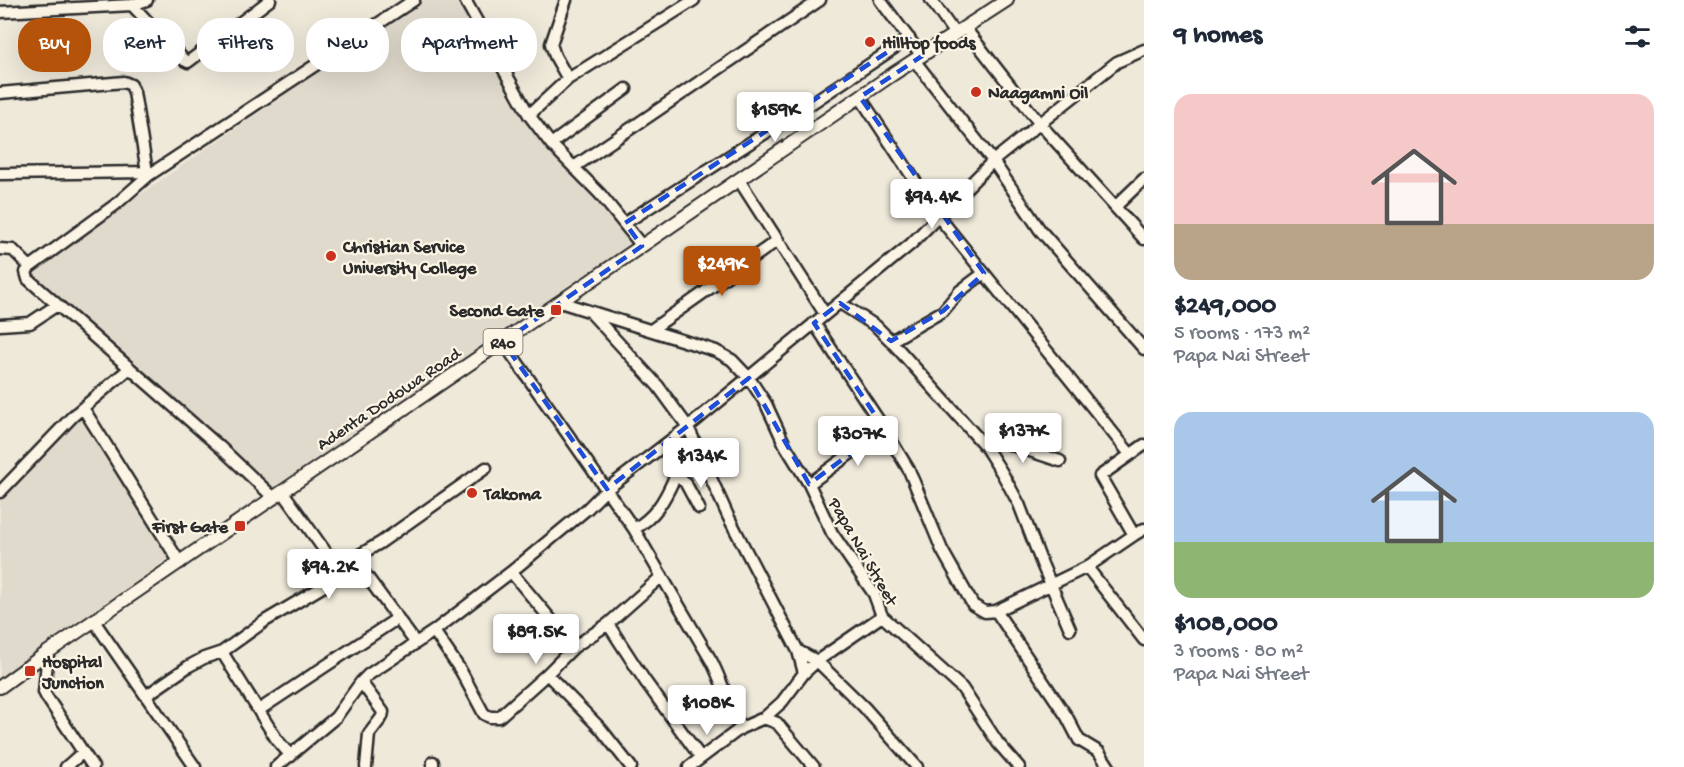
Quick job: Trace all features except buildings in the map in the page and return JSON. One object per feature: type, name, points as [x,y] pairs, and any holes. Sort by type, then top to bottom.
[{"type":"main road","name":"Adenta Dodowa Road","points":[[0,687],[860,97],[1007,0]]},
{"type":"street","points":[[0,12],[132,5],[147,0]]},
{"type":"street","points":[[132,5],[188,62],[270,0]]},
{"type":"street","points":[[337,568],[278,495],[57,305],[28,279],[26,272],[114,205],[148,174],[414,0]]},
{"type":"street","points":[[465,0],[529,115],[551,144],[625,223],[642,246]]},
{"type":"street","points":[[566,0],[551,44],[568,79]]},
{"type":"street","points":[[529,115],[568,79],[694,0]]},
{"type":"street","points":[[574,167],[820,0]]},
{"type":"street","points":[[880,0],[909,38],[918,58],[1040,230],[1144,349]]},
{"type":"street","points":[[931,0],[1144,239]]},
{"type":"street","points":[[625,223],[909,38]]},
{"type":"street","points":[[276,767],[340,713],[361,682],[415,642],[434,631],[511,572],[587,509],[606,489],[749,378],[911,244],[993,161],[1117,62],[1144,50]]},
{"type":"street","points":[[0,93],[124,82],[131,85],[148,174]]},
{"type":"street","points":[[551,144],[626,89]]},
{"type":"street","points":[[860,97],[939,216],[1130,454]]},
{"type":"street","points":[[0,174],[148,174]]},
{"type":"street","points":[[1116,206],[1144,179]]},
{"type":"street","points":[[739,180],[825,314]]},
{"type":"street","points":[[651,330],[778,240]]},
{"type":"street","points":[[0,249],[13,250],[30,267]]},
{"type":"street","points":[[891,340],[943,311],[960,291],[984,273]]},
{"type":"street","name":"Papa Nai Street","points":[[560,302],[716,351],[732,360],[749,378],[766,404],[841,547],[874,594],[882,616],[962,688],[998,743],[1019,767]]},
{"type":"street","points":[[840,303],[876,326],[891,340],[985,446],[1015,494],[1070,629]]},
{"type":"street","points":[[0,325],[30,323],[57,305]]},
{"type":"street","points":[[590,311],[658,387],[688,427],[728,516],[798,651],[804,673]]},
{"type":"street","points":[[814,322],[909,470],[942,550],[973,605],[985,612],[996,611],[1087,567],[1144,529]]},
{"type":"street","points":[[503,342],[634,529],[712,662],[730,708],[741,728]]},
{"type":"street","points":[[0,492],[73,416],[130,368]]},
{"type":"street","points":[[83,408],[180,563]]},
{"type":"street","points":[[809,484],[873,437],[881,424]]},
{"type":"street","points":[[873,437],[889,437]]},
{"type":"street","points":[[985,446],[1000,441],[1059,461]]},
{"type":"street","points":[[1134,536],[1100,476],[1144,445]]},
{"type":"street","points":[[147,695],[189,666],[222,652],[265,621],[324,586],[337,568],[354,559],[486,468]]},
{"type":"street","points":[[634,529],[645,523],[658,510],[677,477],[685,482],[699,508]]},
{"type":"street","points":[[354,559],[415,642]]},
{"type":"street","points":[[1087,567],[1144,640]]},
{"type":"street","points":[[511,572],[574,647]]},
{"type":"street","points":[[434,631],[461,671],[484,714],[499,717],[574,647],[608,624],[662,576]]},
{"type":"street","points":[[996,611],[1067,717],[1079,740],[1099,752],[1109,767]]},
{"type":"street","points":[[689,767],[741,728],[758,721],[782,702],[804,673],[817,661],[882,616]]},
{"type":"street","points":[[259,710],[398,618]]},
{"type":"street","points":[[94,621],[195,767]]},
{"type":"street","points":[[608,624],[645,681],[701,758]]},
{"type":"street","points":[[798,651],[817,661],[864,707],[917,767]]},
{"type":"street","points":[[48,652],[44,692],[93,767]]},
{"type":"street","points":[[222,652],[277,740],[291,756]]},
{"type":"street","points":[[547,674],[601,729],[631,767]]},
{"type":"street","points":[[361,682],[383,712],[382,717],[369,734],[366,767]]},
{"type":"street","points":[[777,723],[782,702]]},
{"type":"street","points":[[758,721],[777,723],[814,767]]},
{"type":"street","points":[[66,767],[83,752]]},
{"type":"highlighted area","points":[[909,38],[922,56],[860,97],[984,273],[943,311],[891,341],[840,303],[814,323],[881,424],[873,437],[809,484],[749,378],[607,489],[503,342],[642,246],[625,223]]},
{"type":"shaded area","name":"Christian Service University College","points":[[422,0],[459,0],[470,18],[401,18],[401,72],[501,72],[537,133],[633,242],[273,488],[29,271],[318,72],[389,72],[389,23]]},
{"type":"shaded area","points":[[83,416],[171,557],[0,677],[0,500],[76,420]]},
{"type":"place","name":"Hilltop foods","points":[[870,42]]},
{"type":"place","name":"Naagamni Oil","points":[[976,92]]},
{"type":"place","name":"Christian Service University College","points":[[331,256]]},
{"type":"place","name":"Second Gate","points":[[556,310]]},
{"type":"place","name":"Takoma","points":[[472,493]]},
{"type":"place","name":"First Gate","points":[[240,526]]},
{"type":"place","name":"Hospital Junction","points":[[30,671]]}]
